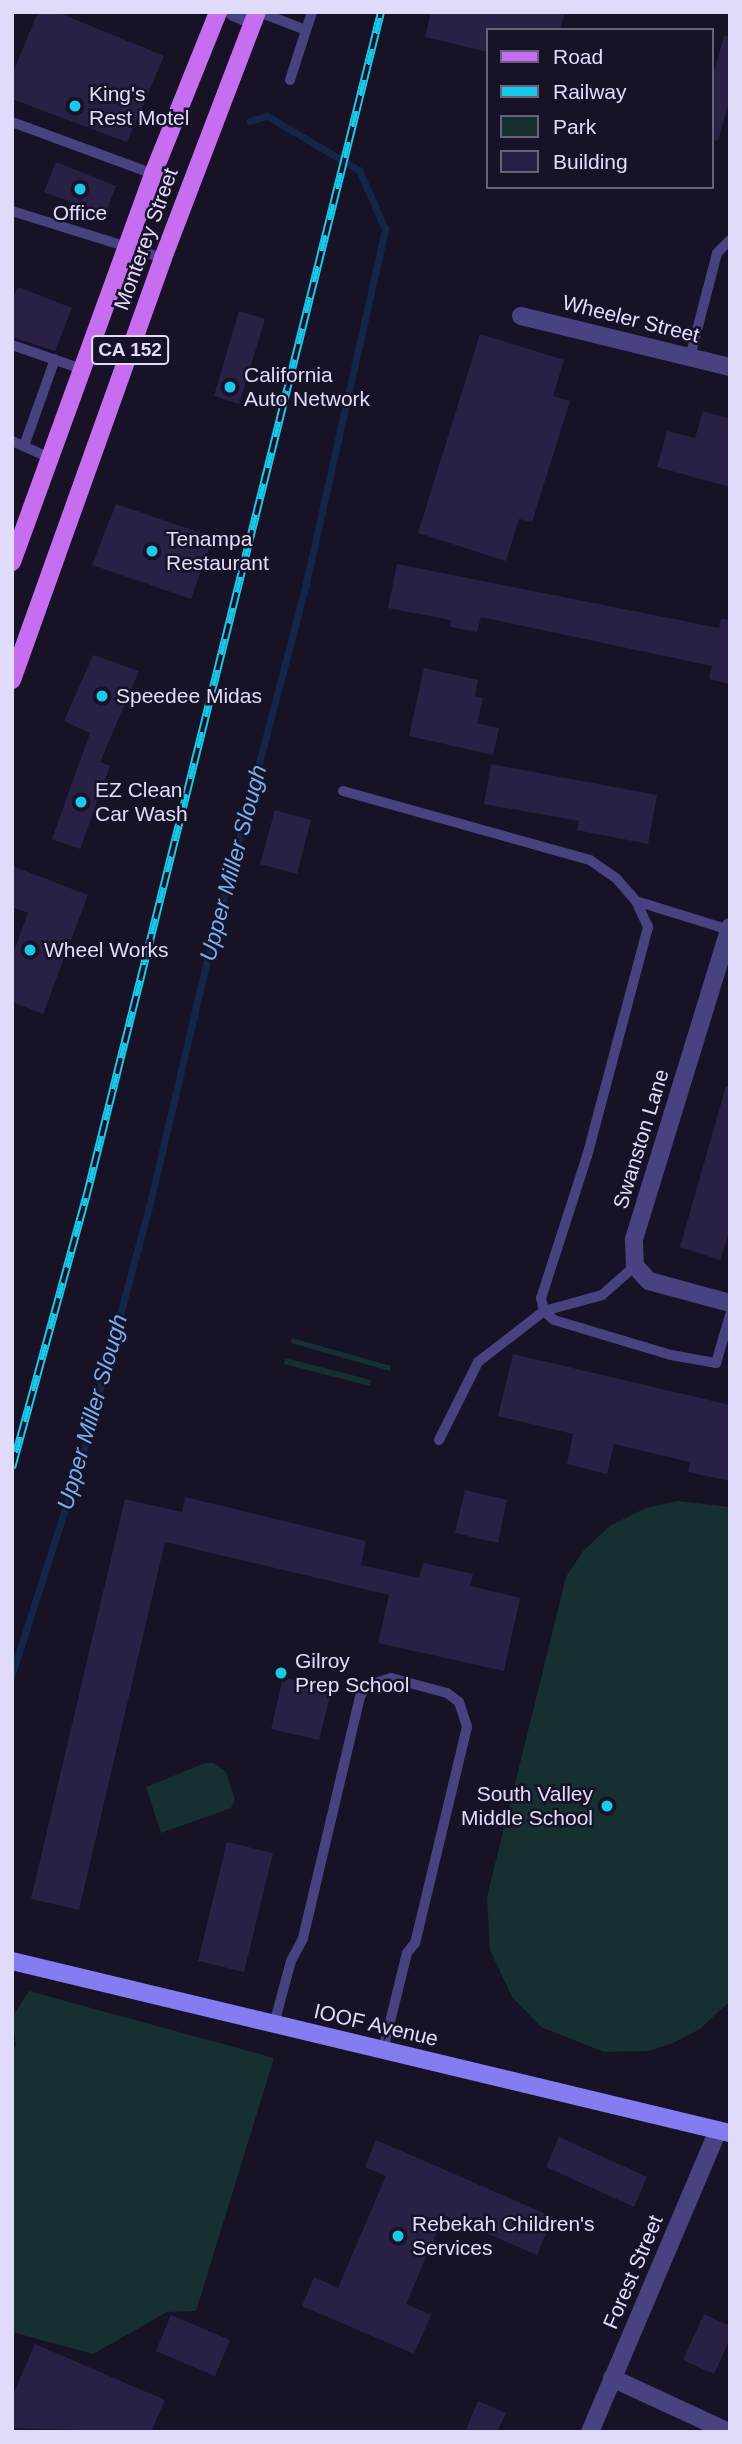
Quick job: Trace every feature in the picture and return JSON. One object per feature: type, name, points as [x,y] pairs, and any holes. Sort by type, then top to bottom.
[{"type":"main road","name":"Monterey Street","points":[[12,562],[126,245],[218,12]]},
{"type":"main road","name":"Monterey Street","points":[[12,680],[163,258],[257,15]]},
{"type":"street","points":[[234,12],[257,15]]},
{"type":"street","name":"Wheeler Street","points":[[521,316],[730,367]]},
{"type":"street","name":"Swanston Lane","points":[[635,1266],[634,1240],[729,928]]},
{"type":"street","points":[[635,1266],[649,1281],[730,1303]]},
{"type":"street","name":"IOOF Avenue","points":[[12,1961],[724,2132]]},
{"type":"street","name":"Forest Street","points":[[590,2432],[724,2132]]},
{"type":"street","points":[[612,2378],[729,2432]]},
{"type":"lane","points":[[290,80],[312,12]]},
{"type":"lane","points":[[257,15],[306,30]]},
{"type":"lane","points":[[12,122],[153,174]]},
{"type":"lane","points":[[12,211],[163,258]]},
{"type":"lane","points":[[690,358],[717,253],[730,240]]},
{"type":"lane","points":[[12,345],[82,369]]},
{"type":"lane","points":[[24,446],[54,359]]},
{"type":"lane","points":[[12,441],[50,458]]},
{"type":"lane","points":[[343,792],[590,860],[615,878],[636,901],[648,927],[587,1156],[541,1298],[544,1311],[554,1320],[716,1363],[730,1315]]},
{"type":"lane","points":[[636,901],[729,928]]},
{"type":"lane","points":[[439,1440],[478,1362],[544,1311],[602,1295],[635,1266]]},
{"type":"lane","points":[[274,2024],[291,1961],[303,1938],[360,1697],[366,1685],[391,1678],[447,1693],[460,1702],[467,1727],[415,1942],[407,1953],[383,2050]]},
{"type":"green space","points":[[292,1338],[391,1366],[390,1371],[291,1343]]},
{"type":"green space","points":[[285,1358],[371,1380],[370,1386],[284,1364]]},
{"type":"green space","name":"South Valley Middle School","points":[[677,1501],[730,1507],[730,2001],[700,2029],[673,2043],[648,2051],[604,2052],[541,2027],[512,1997],[490,1950],[487,1897],[566,1577],[583,1551],[611,1525],[646,1508]]},
{"type":"green space","points":[[205,1763],[214,1763],[226,1772],[235,1800],[231,1808],[161,1833],[146,1787]]},
{"type":"green space","points":[[29,1991],[274,2058],[196,2311],[167,2312],[93,2354],[12,2332],[12,2051],[16,2046],[12,2017]]},
{"type":"building","points":[[38,12],[57,12],[164,56],[127,142],[12,99],[12,75]]},
{"type":"building","points":[[431,12],[565,12],[561,28],[486,28],[486,52],[425,37]]},
{"type":"building","points":[[724,36],[730,36],[730,98],[718,141],[714,140],[714,72]]},
{"type":"building","name":"Office","points":[[56,162],[116,186],[105,215],[44,192]]},
{"type":"building","points":[[18,287],[72,308],[55,351],[12,337],[12,301]]},
{"type":"building","points":[[239,311],[265,319],[239,404],[214,396]]},
{"type":"building","points":[[480,334],[564,360],[553,396],[570,401],[532,522],[519,519],[506,561],[418,533]]},
{"type":"building","points":[[703,411],[730,419],[730,487],[657,467],[667,431],[695,438]]},
{"type":"building","name":"Tenampa Restaurant","points":[[116,504],[213,537],[191,599],[92,565]]},
{"type":"building","points":[[397,564],[719,628],[721,619],[730,620],[730,684],[709,679],[712,666],[481,617],[477,632],[450,627],[451,620],[388,608]]},
{"type":"building","points":[[93,655],[139,671],[100,762],[110,766],[80,849],[52,839],[90,733],[64,721]]},
{"type":"building","points":[[424,668],[478,680],[475,696],[483,698],[477,723],[499,728],[493,755],[409,736]]},
{"type":"building","points":[[491,764],[657,795],[648,844],[577,830],[579,821],[484,804]]},
{"type":"building","points":[[275,810],[311,820],[297,874],[260,864]]},
{"type":"building","points":[[12,866],[88,895],[43,1014],[12,1002],[12,956],[28,913],[12,907]]},
{"type":"building","points":[[726,1086],[730,1087],[730,1230],[720,1260],[680,1247]]},
{"type":"building","points":[[513,1354],[730,1405],[730,1481],[688,1472],[690,1462],[614,1444],[607,1474],[567,1464],[573,1434],[498,1416]]},
{"type":"building","points":[[465,1490],[507,1500],[498,1543],[455,1533]]},
{"type":"building","points":[[185,1497],[366,1541],[361,1565],[419,1578],[423,1563],[473,1574],[470,1586],[520,1598],[504,1671],[378,1643],[389,1595],[165,1542],[79,1910],[31,1899],[125,1499],[182,1512]]},
{"type":"building","points":[[283,1677],[332,1688],[319,1740],[271,1729]]},
{"type":"building","points":[[227,1842],[273,1853],[244,1972],[198,1961]]},
{"type":"building","points":[[559,2137],[647,2177],[634,2207],[546,2167]]},
{"type":"building","name":"Rebekah Children's Services","points":[[376,2140],[553,2217],[537,2255],[444,2215],[406,2304],[431,2315],[414,2354],[302,2306],[314,2277],[338,2288],[386,2176],[365,2167]]},
{"type":"building","points":[[704,2314],[730,2326],[730,2339],[714,2374],[683,2360]]},
{"type":"building","points":[[171,2315],[230,2340],[215,2376],[156,2351]]},
{"type":"building","points":[[35,2344],[165,2400],[151,2432],[12,2428],[12,2397]]},
{"type":"building","points":[[478,2401],[506,2413],[497,2432],[465,2432]]},
{"type":"waterway","name":"Upper Miller Slough","points":[[12,1674],[81,1459],[150,1203],[206,965],[306,583],[385,229],[359,170],[267,116],[250,121]]},
{"type":"railway","points":[[12,1468],[86,1198],[381,12]]},
{"type":"place","name":"King's Rest Motel","points":[[75,106]]},
{"type":"place","name":"Office","points":[[80,189]]},
{"type":"place","name":"California Auto Network","points":[[230,387]]},
{"type":"place","name":"Tenampa Restaurant","points":[[152,551]]},
{"type":"place","name":"Speedee Midas","points":[[102,696]]},
{"type":"place","name":"EZ Clean Car Wash","points":[[81,802]]},
{"type":"place","name":"Wheel Works","points":[[30,950]]},
{"type":"place","name":"Gilroy Prep School","points":[[281,1673]]},
{"type":"place","name":"South Valley Middle School","points":[[607,1806]]},
{"type":"place","name":"Rebekah Children's Services","points":[[398,2236]]}]
